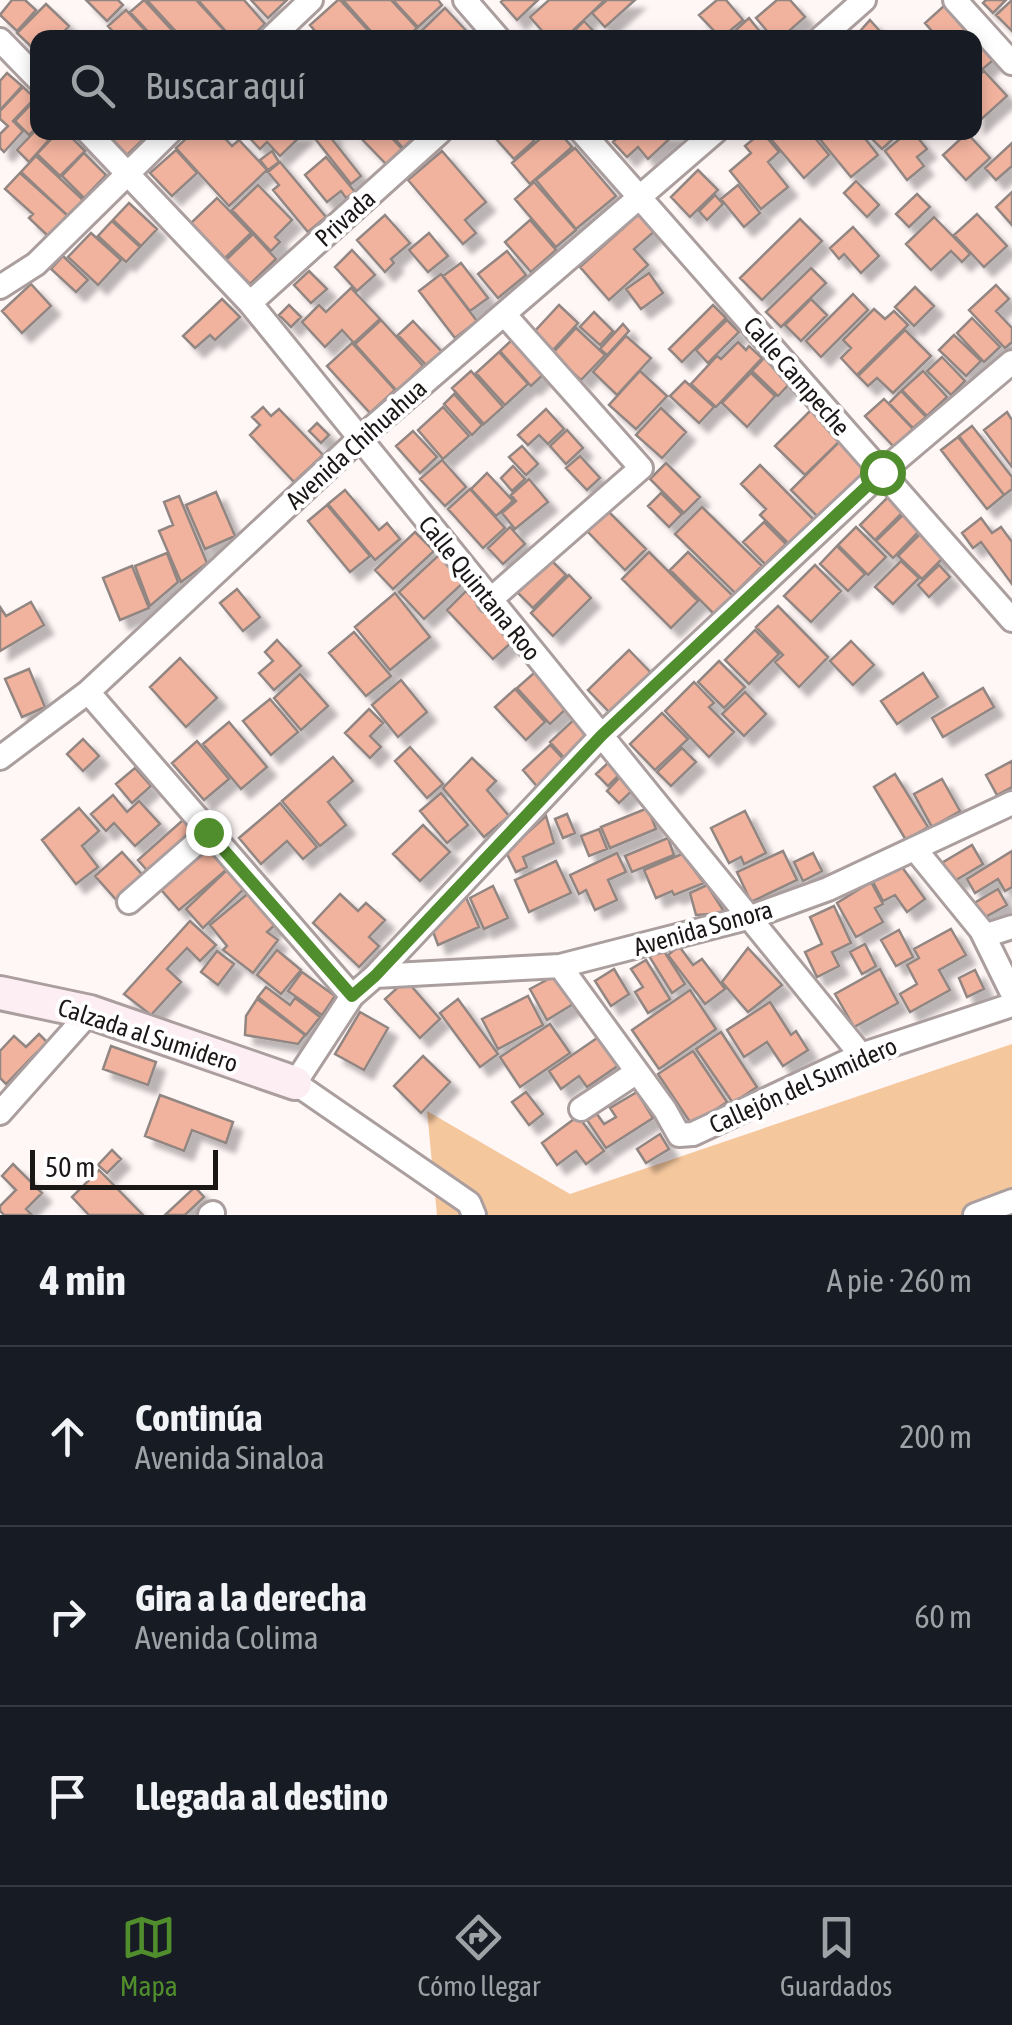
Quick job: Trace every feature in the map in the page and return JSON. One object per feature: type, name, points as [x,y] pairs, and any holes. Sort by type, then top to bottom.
[{"type":"street","points":[[279,30],[311,0]]},
{"type":"street","points":[[465,0],[491,30]]},
{"type":"street","points":[[831,30],[864,0]]},
{"type":"street","points":[[956,0],[1012,62]]},
{"type":"street","points":[[0,40],[30,71]]},
{"type":"street","name":"Calle Quintana Roo","points":[[95,140],[250,302],[861,1054]]},
{"type":"street","points":[[0,287],[36,264],[161,140]]},
{"type":"street","name":"Privada","points":[[250,302],[431,140]]},
{"type":"street","name":"Calle Campeche","points":[[589,140],[1012,620]]},
{"type":"street","name":"Avenida Chihuahua","points":[[0,758],[88,692],[359,439],[705,140]]},
{"type":"street","points":[[489,600],[641,468],[504,314]]},
{"type":"street","points":[[474,1215],[469,1202],[294,1084],[352,996],[602,735],[882,472],[1012,362]]},
{"type":"street","points":[[88,692],[352,996]]},
{"type":"street","name":"Avenida Sonora","points":[[375,976],[560,966],[750,918],[828,889],[1012,803]]},
{"type":"street","points":[[129,902],[208,832]]},
{"type":"street","points":[[915,849],[984,936],[1012,993]]},
{"type":"street","points":[[984,936],[1012,926]]},
{"type":"street","points":[[560,966],[637,1072],[581,1109]]},
{"type":"street","name":"Calzada al Sumidero","points":[[0,993],[90,1012],[294,1084]]},
{"type":"street","name":"Callejón del Sumidero","points":[[637,1072],[678,1135],[693,1134],[861,1054],[1012,1006]]},
{"type":"street","points":[[0,1113],[90,1012]]},
{"type":"street","points":[[975,1215],[1012,1200]]},
{"type":"shaded area","points":[[1012,1044],[1012,1215],[437,1215],[427,1111],[570,1194]]},
{"type":"building","points":[[12,0],[25,0],[36,10],[17,31],[0,15]]},
{"type":"building","points":[[86,0],[118,0],[123,5],[107,21]]},
{"type":"building","points":[[144,0],[172,30],[147,30],[130,12]]},
{"type":"building","points":[[147,0],[196,0],[224,30],[175,30]]},
{"type":"building","points":[[198,0],[244,0],[265,24],[259,30],[225,30]]},
{"type":"building","points":[[251,0],[287,0],[268,18]]},
{"type":"building","points":[[340,0],[368,30],[314,30],[310,25]]},
{"type":"building","points":[[343,0],[391,0],[417,28],[415,30],[370,30]]},
{"type":"building","points":[[393,0],[438,0],[442,5],[418,27]]},
{"type":"building","points":[[503,0],[538,0],[517,20]]},
{"type":"building","points":[[549,0],[604,0],[573,30],[541,30],[530,17]]},
{"type":"building","points":[[607,0],[635,0],[605,27],[592,13]]},
{"type":"building","points":[[717,0],[726,0],[743,20],[731,30],[713,30],[699,15]]},
{"type":"building","points":[[777,0],[790,0],[805,17],[790,30],[766,30],[756,18]]},
{"type":"building","points":[[1006,0],[993,13],[983,3]]},
{"type":"building","points":[[1012,0],[1012,31],[996,15]]},
{"type":"building","points":[[46,4],[69,26],[65,30],[30,30],[30,45],[17,33]]},
{"type":"building","points":[[945,5],[967,28],[931,30],[925,23]]},
{"type":"building","points":[[445,8],[466,30],[422,30]]},
{"type":"building","points":[[126,10],[145,30],[112,30],[108,26]]},
{"type":"building","points":[[749,18],[759,30],[736,30]]},
{"type":"building","points":[[870,20],[879,30],[861,30]]},
{"type":"building","points":[[584,21],[592,30],[575,30]]},
{"type":"building","points":[[982,39],[997,57],[982,69]]},
{"type":"building","points":[[7,73],[22,86],[0,110],[0,81]]},
{"type":"building","points":[[982,73],[1007,96],[982,119]]},
{"type":"building","points":[[23,87],[30,93],[30,103],[13,121],[23,131],[4,152],[0,148],[0,134],[8,126],[0,119],[0,111]]},
{"type":"building","points":[[30,105],[30,134],[15,121]]},
{"type":"building","points":[[30,136],[30,140],[49,140],[29,162],[17,150]]},
{"type":"building","points":[[50,140],[74,140],[85,151],[60,176],[37,154]]},
{"type":"building","points":[[113,140],[143,140],[127,155]]},
{"type":"building","points":[[184,140],[226,140],[232,146],[239,140],[267,170],[229,206],[176,148]]},
{"type":"building","points":[[252,140],[297,140],[280,156],[267,142],[260,149]]},
{"type":"building","points":[[316,140],[333,140],[361,176],[351,184]]},
{"type":"building","points":[[363,140],[394,140],[402,149],[386,164]]},
{"type":"building","points":[[396,140],[412,140],[403,148]]},
{"type":"building","points":[[497,140],[533,140],[534,141],[514,159]]},
{"type":"building","points":[[539,140],[566,140],[572,147],[530,184],[512,163]]},
{"type":"building","points":[[668,140],[648,159],[638,147],[627,157],[613,142]]},
{"type":"building","points":[[752,140],[769,140],[779,152],[768,162],[788,187],[761,209],[730,171],[751,153],[745,146]]},
{"type":"building","points":[[772,140],[817,140],[829,155],[804,178]]},
{"type":"building","points":[[821,140],[866,140],[878,155],[851,177]]},
{"type":"building","points":[[873,140],[892,140],[882,149]]},
{"type":"building","points":[[898,140],[920,140],[927,149],[917,157],[924,166],[907,180],[885,151]]},
{"type":"building","points":[[959,140],[973,140],[990,158],[966,180],[943,155]]},
{"type":"building","points":[[1012,143],[1012,166],[996,180],[985,168]]},
{"type":"building","points":[[575,148],[616,196],[576,229],[536,180]]},
{"type":"building","points":[[176,150],[197,173],[172,196],[150,173]]},
{"type":"building","points":[[272,151],[279,162],[268,170],[260,160]]},
{"type":"building","points":[[442,151],[486,202],[465,220],[476,233],[463,244],[408,180]]},
{"type":"building","points":[[84,153],[106,175],[84,198],[62,176]]},
{"type":"building","points":[[36,156],[83,200],[68,216],[21,172]]},
{"type":"building","points":[[326,157],[355,192],[346,198],[341,191],[327,202],[305,175]]},
{"type":"building","points":[[280,162],[326,217],[308,232],[273,190],[279,185],[268,172]]},
{"type":"building","points":[[698,170],[718,190],[690,217],[671,197]]},
{"type":"building","points":[[20,173],[68,216],[48,236],[29,218],[33,214],[5,189]]},
{"type":"building","points":[[856,181],[879,205],[867,217],[844,193]]},
{"type":"building","points":[[534,182],[576,230],[556,247],[515,199]]},
{"type":"building","points":[[258,185],[292,220],[275,237],[280,242],[271,251],[232,210]]},
{"type":"building","points":[[738,185],[760,213],[744,227],[721,199]]},
{"type":"building","points":[[1012,192],[1012,225],[996,207]]},
{"type":"building","points":[[917,194],[930,207],[909,227],[896,214]]},
{"type":"building","points":[[715,195],[723,204],[707,220],[699,211]]},
{"type":"building","points":[[217,198],[251,233],[225,258],[191,223]]},
{"type":"building","points":[[129,203],[157,229],[141,246],[113,220]]},
{"type":"building","points":[[640,213],[656,230],[634,249],[648,265],[609,300],[580,267]]},
{"type":"building","points":[[977,214],[1007,246],[984,267],[954,235]]},
{"type":"building","points":[[385,215],[410,243],[391,259],[394,263],[385,272],[357,240]]},
{"type":"building","points":[[934,217],[970,254],[962,262],[951,251],[931,270],[906,244]]},
{"type":"building","points":[[800,219],[822,241],[762,300],[740,278]]},
{"type":"building","points":[[530,220],[556,250],[531,272],[505,242]]},
{"type":"building","points":[[112,221],[140,247],[126,262],[98,236]]},
{"type":"building","points":[[853,227],[879,256],[861,273],[844,254],[839,259],[830,248]]},
{"type":"building","points":[[91,233],[121,260],[98,285],[68,257]]},
{"type":"building","points":[[429,233],[448,256],[428,272],[409,250]]},
{"type":"building","points":[[253,234],[276,259],[250,284],[226,260]]},
{"type":"building","points":[[352,250],[375,275],[357,291],[335,267]]},
{"type":"building","points":[[507,251],[526,275],[498,298],[478,274]]},
{"type":"building","points":[[63,256],[88,280],[76,292],[51,269]]},
{"type":"building","points":[[461,263],[488,298],[470,311],[443,276]]},
{"type":"building","points":[[811,268],[826,283],[781,327],[766,312]]},
{"type":"building","points":[[309,271],[327,289],[311,303],[294,285]]},
{"type":"building","points":[[649,273],[663,293],[641,309],[626,289]]},
{"type":"building","points":[[441,274],[477,321],[455,338],[419,291]]},
{"type":"building","points":[[31,284],[51,306],[22,333],[2,311]]},
{"type":"building","points":[[996,285],[1009,299],[996,311],[1012,328],[1012,342],[1005,348],[969,310]]},
{"type":"building","points":[[915,287],[934,306],[914,326],[895,307]]},
{"type":"building","points":[[351,288],[380,319],[354,343],[342,330],[325,347],[302,322],[319,305],[326,312]]},
{"type":"building","points":[[853,294],[868,310],[821,357],[806,341]]},
{"type":"building","points":[[222,299],[240,317],[215,340],[210,335],[195,348],[183,336]]},
{"type":"building","points":[[811,299],[827,315],[801,341],[785,325]]},
{"type":"building","points":[[289,305],[301,317],[291,327],[279,315]]},
{"type":"building","points":[[559,305],[578,323],[553,350],[534,332]]},
{"type":"building","points":[[713,305],[726,318],[682,362],[669,349]]},
{"type":"building","points":[[874,309],[885,319],[894,311],[908,325],[857,375],[841,358],[851,348],[843,340]]},
{"type":"building","points":[[594,312],[613,331],[600,345],[580,327]]},
{"type":"building","points":[[972,318],[1000,347],[984,362],[957,333]]},
{"type":"building","points":[[381,320],[423,366],[397,391],[355,344]]},
{"type":"building","points":[[727,320],[739,332],[708,363],[696,350]]},
{"type":"building","points":[[413,321],[442,352],[427,366],[398,335]]},
{"type":"building","points":[[623,324],[629,331],[607,355],[600,349]]},
{"type":"building","points":[[576,328],[605,355],[581,380],[552,354]]},
{"type":"building","points":[[905,330],[931,356],[893,393],[877,378],[868,386],[858,376]]},
{"type":"building","points":[[954,335],[981,361],[966,376],[939,350]]},
{"type":"building","points":[[626,336],[651,358],[617,395],[593,372]]},
{"type":"building","points":[[514,338],[546,372],[531,386],[500,351]]},
{"type":"building","points":[[738,342],[762,358],[716,407],[691,384],[717,356],[721,359]]},
{"type":"building","points":[[352,343],[395,390],[370,413],[327,366]]},
{"type":"building","points":[[499,352],[528,384],[505,405],[476,373]]},
{"type":"building","points":[[765,357],[791,382],[778,396],[752,371]]},
{"type":"building","points":[[942,357],[965,381],[951,395],[927,371]]},
{"type":"building","points":[[471,371],[503,407],[484,424],[452,388]]},
{"type":"building","points":[[640,371],[667,396],[636,429],[609,405]]},
{"type":"building","points":[[923,371],[947,397],[927,416],[902,390]]},
{"type":"building","points":[[751,373],[775,396],[747,427],[722,403]]},
{"type":"building","points":[[685,381],[714,407],[699,423],[670,396]]},
{"type":"building","points":[[901,391],[926,417],[913,428],[889,403]]},
{"type":"building","points":[[454,394],[482,425],[472,435],[444,404]]},
{"type":"building","points":[[884,399],[913,429],[894,447],[865,416]]},
{"type":"building","points":[[263,407],[271,416],[279,409],[323,455],[294,482],[250,435],[260,425],[252,417]]},
{"type":"building","points":[[443,407],[469,436],[443,459],[418,430]]},
{"type":"building","points":[[661,408],[686,432],[662,458],[636,435]]},
{"type":"building","points":[[546,409],[564,429],[548,444],[539,435],[528,445],[518,435]]},
{"type":"building","points":[[812,409],[842,439],[805,475],[775,446]]},
{"type":"building","points":[[1007,412],[1012,420],[1012,467],[984,430]]},
{"type":"building","points":[[317,423],[329,435],[321,443],[309,431]]},
{"type":"building","points":[[972,426],[1012,477],[1012,489],[1004,495],[959,436]]},
{"type":"building","points":[[567,430],[583,448],[566,464],[550,446]]},
{"type":"building","points":[[413,431],[437,457],[420,473],[396,446]]},
{"type":"building","points":[[958,437],[1004,495],[987,509],[941,450]]},
{"type":"building","points":[[840,441],[869,471],[820,519],[791,490]]},
{"type":"building","points":[[522,446],[538,464],[526,475],[509,457]]},
{"type":"building","points":[[580,456],[600,478],[587,490],[566,468]]},
{"type":"building","points":[[442,460],[466,487],[445,506],[420,479]]},
{"type":"building","points":[[666,463],[700,497],[684,513],[650,479]]},
{"type":"building","points":[[760,465],[815,521],[790,545],[760,515],[766,509],[741,484]]},
{"type":"building","points":[[513,466],[525,479],[512,491],[501,478]]},
{"type":"building","points":[[487,473],[513,501],[496,516],[471,489]]},
{"type":"building","points":[[529,479],[548,502],[515,529],[502,513],[516,501],[511,495]]},
{"type":"building","points":[[470,489],[505,528],[483,548],[448,509]]},
{"type":"building","points":[[345,490],[379,530],[387,523],[400,539],[375,560],[328,504]]},
{"type":"building","points":[[216,492],[235,536],[205,549],[186,505]]},
{"type":"building","points":[[661,493],[682,514],[669,527],[648,506]]},
{"type":"building","points":[[179,496],[207,563],[181,582],[159,531],[173,525],[164,502]]},
{"type":"building","points":[[889,496],[904,511],[875,540],[860,525]]},
{"type":"building","points":[[327,505],[370,556],[350,572],[308,521]]},
{"type":"building","points":[[702,507],[762,566],[735,593],[675,534]]},
{"type":"building","points":[[607,510],[646,549],[625,570],[587,531]]},
{"type":"building","points":[[906,512],[922,528],[893,558],[876,541]]},
{"type":"building","points":[[981,518],[992,533],[1001,527],[1012,542],[1012,584],[981,542],[973,548],[962,533]]},
{"type":"building","points":[[764,522],[786,544],[765,564],[743,542]]},
{"type":"building","points":[[510,527],[525,544],[503,564],[488,548]]},
{"type":"building","points":[[856,527],[886,557],[868,575],[838,545]]},
{"type":"building","points":[[415,532],[434,551],[393,589],[375,570]]},
{"type":"building","points":[[920,534],[944,557],[922,579],[898,556]]},
{"type":"building","points":[[837,546],[865,574],[848,591],[820,564]]},
{"type":"building","points":[[649,552],[698,601],[671,628],[622,579]]},
{"type":"building","points":[[688,552],[733,596],[714,614],[670,570]]},
{"type":"building","points":[[167,553],[178,582],[150,606],[135,566]]},
{"type":"building","points":[[439,555],[464,582],[424,619],[399,592]]},
{"type":"building","points":[[548,557],[566,575],[533,608],[515,590]]},
{"type":"building","points":[[901,561],[919,578],[893,604],[875,587]]},
{"type":"building","points":[[815,565],[841,591],[811,622],[784,596]]},
{"type":"building","points":[[939,565],[950,577],[929,597],[918,585]]},
{"type":"building","points":[[132,566],[149,608],[120,620],[103,578]]},
{"type":"building","points":[[569,575],[591,598],[553,636],[531,613]]},
{"type":"building","points":[[237,589],[260,617],[243,631],[220,603]]},
{"type":"building","points":[[466,591],[513,641],[493,659],[447,610]]},
{"type":"building","points":[[395,593],[430,637],[390,670],[355,627]]},
{"type":"building","points":[[31,602],[44,625],[0,651],[0,607],[6,616]]},
{"type":"building","points":[[778,606],[828,657],[799,687],[775,662],[783,655],[756,627]]},
{"type":"building","points":[[755,630],[779,654],[749,684],[725,660]]},
{"type":"building","points":[[354,632],[391,676],[366,696],[329,653]]},
{"type":"building","points":[[277,640],[301,666],[274,690],[259,673],[273,661],[265,652]]},
{"type":"building","points":[[851,641],[874,665],[853,685],[830,661]]},
{"type":"building","points":[[629,650],[654,676],[613,716],[588,690]]},
{"type":"building","points":[[180,658],[217,698],[186,727],[150,687]]},
{"type":"building","points":[[719,661],[745,687],[724,708],[698,682]]},
{"type":"building","points":[[29,669],[45,707],[22,717],[5,679]]},
{"type":"building","points":[[534,673],[567,708],[550,724],[517,688]]},
{"type":"building","points":[[923,673],[938,697],[897,724],[881,701]]},
{"type":"building","points":[[300,674],[328,706],[301,730],[274,698]]},
{"type":"building","points":[[401,680],[427,712],[398,737],[372,705]]},
{"type":"building","points":[[694,682],[714,703],[709,707],[734,732],[709,757],[665,711]]},
{"type":"building","points":[[983,688],[994,707],[943,737],[932,718]]},
{"type":"building","points":[[515,689],[545,722],[526,740],[495,707]]},
{"type":"building","points":[[745,692],[766,714],[744,736],[722,714]]},
{"type":"building","points":[[270,699],[298,732],[271,755],[243,721]]},
{"type":"building","points":[[369,709],[383,723],[370,736],[381,747],[370,758],[345,733]]},
{"type":"building","points":[[662,713],[688,739],[655,770],[630,744]]},
{"type":"building","points":[[580,714],[600,735],[569,763],[550,742]]},
{"type":"building","points":[[229,722],[267,767],[241,789],[203,744]]},
{"type":"building","points":[[83,739],[99,756],[83,771],[67,754]]},
{"type":"building","points":[[197,741],[229,779],[204,800],[172,763]]},
{"type":"building","points":[[550,745],[569,765],[541,791],[523,770]]},
{"type":"building","points":[[410,747],[443,784],[427,798],[395,761]]},
{"type":"building","points":[[682,748],[696,762],[671,786],[657,772]]},
{"type":"building","points":[[333,757],[353,781],[328,802],[346,825],[320,846],[282,801]]},
{"type":"building","points":[[472,758],[496,781],[487,790],[509,816],[484,837],[443,788]]},
{"type":"building","points":[[610,761],[621,773],[608,786],[596,774]]},
{"type":"building","points":[[1012,761],[1012,787],[997,795],[986,775]]},
{"type":"building","points":[[135,768],[151,786],[132,803],[116,784]]},
{"type":"building","points":[[895,774],[928,827],[906,840],[874,787]]},
{"type":"building","points":[[622,775],[635,788],[619,803],[607,791]]},
{"type":"building","points":[[942,779],[960,811],[932,827],[914,794]]},
{"type":"building","points":[[441,793],[468,825],[447,843],[420,811]]},
{"type":"building","points":[[113,795],[127,812],[139,801],[160,824],[135,846],[114,823],[106,831],[91,814]]},
{"type":"building","points":[[280,803],[317,847],[303,859],[287,841],[261,864],[239,838]]},
{"type":"building","points":[[79,808],[99,831],[82,846],[98,867],[76,884],[42,840]]},
{"type":"building","points":[[648,808],[656,829],[610,848],[601,827]]},
{"type":"building","points":[[745,811],[766,853],[744,864],[741,857],[729,863],[711,828]]},
{"type":"building","points":[[567,814],[575,833],[563,838],[555,819]]},
{"type":"building","points":[[546,816],[554,843],[523,857],[527,867],[516,872],[506,852]]},
{"type":"building","points":[[183,820],[198,836],[152,876],[138,860]]},
{"type":"building","points":[[423,825],[450,852],[420,881],[393,854]]},
{"type":"building","points":[[599,829],[607,849],[589,856],[581,836]]},
{"type":"building","points":[[668,838],[674,855],[632,872],[625,856]]},
{"type":"building","points":[[203,843],[226,870],[179,910],[156,884]]},
{"type":"building","points":[[972,845],[983,864],[951,883],[940,864]]},
{"type":"building","points":[[783,851],[797,880],[751,902],[737,872]]},
{"type":"building","points":[[1012,851],[1012,887],[1005,891],[998,879],[975,893],[967,879]]},
{"type":"building","points":[[122,852],[146,879],[119,903],[95,876]]},
{"type":"building","points":[[617,853],[626,872],[608,880],[617,900],[595,910],[586,890],[579,894],[570,875]]},
{"type":"building","points":[[813,853],[822,871],[803,881],[794,862]]},
{"type":"building","points":[[682,854],[704,883],[656,898],[644,870]]},
{"type":"building","points":[[556,861],[571,893],[529,912],[515,880]]},
{"type":"building","points":[[902,867],[925,899],[907,912],[895,895],[883,901],[873,882]]},
{"type":"building","points":[[229,868],[246,887],[203,928],[186,909]]},
{"type":"building","points":[[871,882],[883,904],[875,908],[883,922],[856,937],[837,903]]},
{"type":"building","points":[[707,885],[725,913],[696,915],[690,893]]},
{"type":"building","points":[[493,886],[508,918],[484,929],[470,898]]},
{"type":"building","points":[[998,889],[1007,905],[980,920],[971,905]]},
{"type":"building","points":[[251,891],[277,923],[267,932],[278,940],[253,973],[223,950],[227,946],[210,925]]},
{"type":"building","points":[[340,894],[358,911],[366,903],[385,920],[369,937],[379,946],[359,967],[313,923]]},
{"type":"building","points":[[465,895],[479,927],[438,945],[431,926]]},
{"type":"building","points":[[834,906],[851,943],[832,952],[839,966],[817,977],[805,952],[822,944],[810,917]]},
{"type":"building","points":[[190,921],[216,945],[200,961],[187,948],[167,969],[181,982],[151,1015],[124,994]]},
{"type":"building","points":[[951,929],[966,955],[939,970],[950,990],[910,1012],[900,994],[917,984],[907,965],[919,958],[914,949]]},
{"type":"building","points":[[899,930],[913,957],[896,966],[881,940]]},
{"type":"building","points":[[865,944],[876,966],[862,974],[850,952]]},
{"type":"building","points":[[679,946],[693,965],[702,959],[725,989],[705,1004],[668,955]]},
{"type":"building","points":[[662,948],[685,984],[672,993],[649,956]]},
{"type":"building","points":[[748,948],[782,985],[748,1012],[722,982]]},
{"type":"building","points":[[277,950],[301,970],[281,994],[257,975]]},
{"type":"building","points":[[217,951],[234,964],[218,985],[201,972]]},
{"type":"building","points":[[646,960],[670,999],[648,1013],[635,992],[643,987],[631,969]]},
{"type":"building","points":[[614,969],[629,994],[611,1006],[595,981]]},
{"type":"building","points":[[880,969],[898,1003],[854,1027],[835,994]]},
{"type":"building","points":[[975,970],[984,989],[967,997],[959,978]]},
{"type":"building","points":[[302,972],[335,996],[322,1015],[288,991]]},
{"type":"building","points":[[556,975],[578,1001],[547,1020],[530,989]]},
{"type":"building","points":[[406,980],[440,1019],[420,1038],[385,999]]},
{"type":"building","points":[[266,987],[290,1005],[295,998],[320,1017],[306,1035],[258,997]]},
{"type":"building","points":[[690,990],[716,1029],[659,1069],[632,1030]]},
{"type":"building","points":[[528,996],[543,1025],[498,1049],[482,1019]]},
{"type":"building","points":[[257,999],[305,1035],[298,1044],[245,1035],[246,1016]]},
{"type":"building","points":[[458,999],[498,1054],[480,1067],[440,1013]]},
{"type":"building","points":[[770,1002],[791,1035],[796,1031],[808,1050],[783,1066],[767,1042],[744,1057],[727,1030]]},
{"type":"building","points":[[360,1012],[388,1028],[364,1070],[335,1054]]},
{"type":"building","points":[[550,1024],[570,1053],[520,1087],[500,1057]]},
{"type":"building","points":[[721,1032],[757,1087],[733,1103],[696,1049]]},
{"type":"building","points":[[39,1034],[49,1044],[6,1084],[0,1078],[0,1051],[14,1036],[26,1047]]},
{"type":"building","points":[[600,1036],[619,1065],[587,1087],[579,1076],[561,1089],[549,1071]]},
{"type":"building","points":[[111,1046],[156,1062],[148,1085],[103,1069]]},
{"type":"building","points":[[693,1051],[727,1102],[692,1125],[658,1074]]},
{"type":"building","points":[[423,1056],[450,1082],[421,1113],[394,1086]]},
{"type":"building","points":[[526,1092],[543,1114],[529,1125],[512,1102]]},
{"type":"building","points":[[637,1092],[653,1118],[606,1148],[587,1120],[597,1114],[604,1124],[616,1117],[610,1108]]},
{"type":"building","points":[[160,1095],[233,1122],[226,1143],[192,1130],[184,1151],[145,1136]]},
{"type":"building","points":[[578,1116],[604,1151],[586,1164],[576,1151],[557,1165],[542,1143]]},
{"type":"building","points":[[660,1134],[669,1149],[646,1163],[637,1149]]},
{"type":"building","points":[[112,1150],[121,1159],[107,1173],[98,1165]]},
{"type":"building","points":[[13,1164],[42,1193],[26,1209],[32,1215],[4,1215],[0,1211],[0,1206],[16,1190],[2,1176]]},
{"type":"building","points":[[99,1170],[143,1215],[89,1215],[72,1197]]},
{"type":"building","points":[[195,1187],[204,1197],[185,1215],[165,1215]]},
{"type":"route","points":[[208,832],[352,996],[602,735],[882,472]]}]
